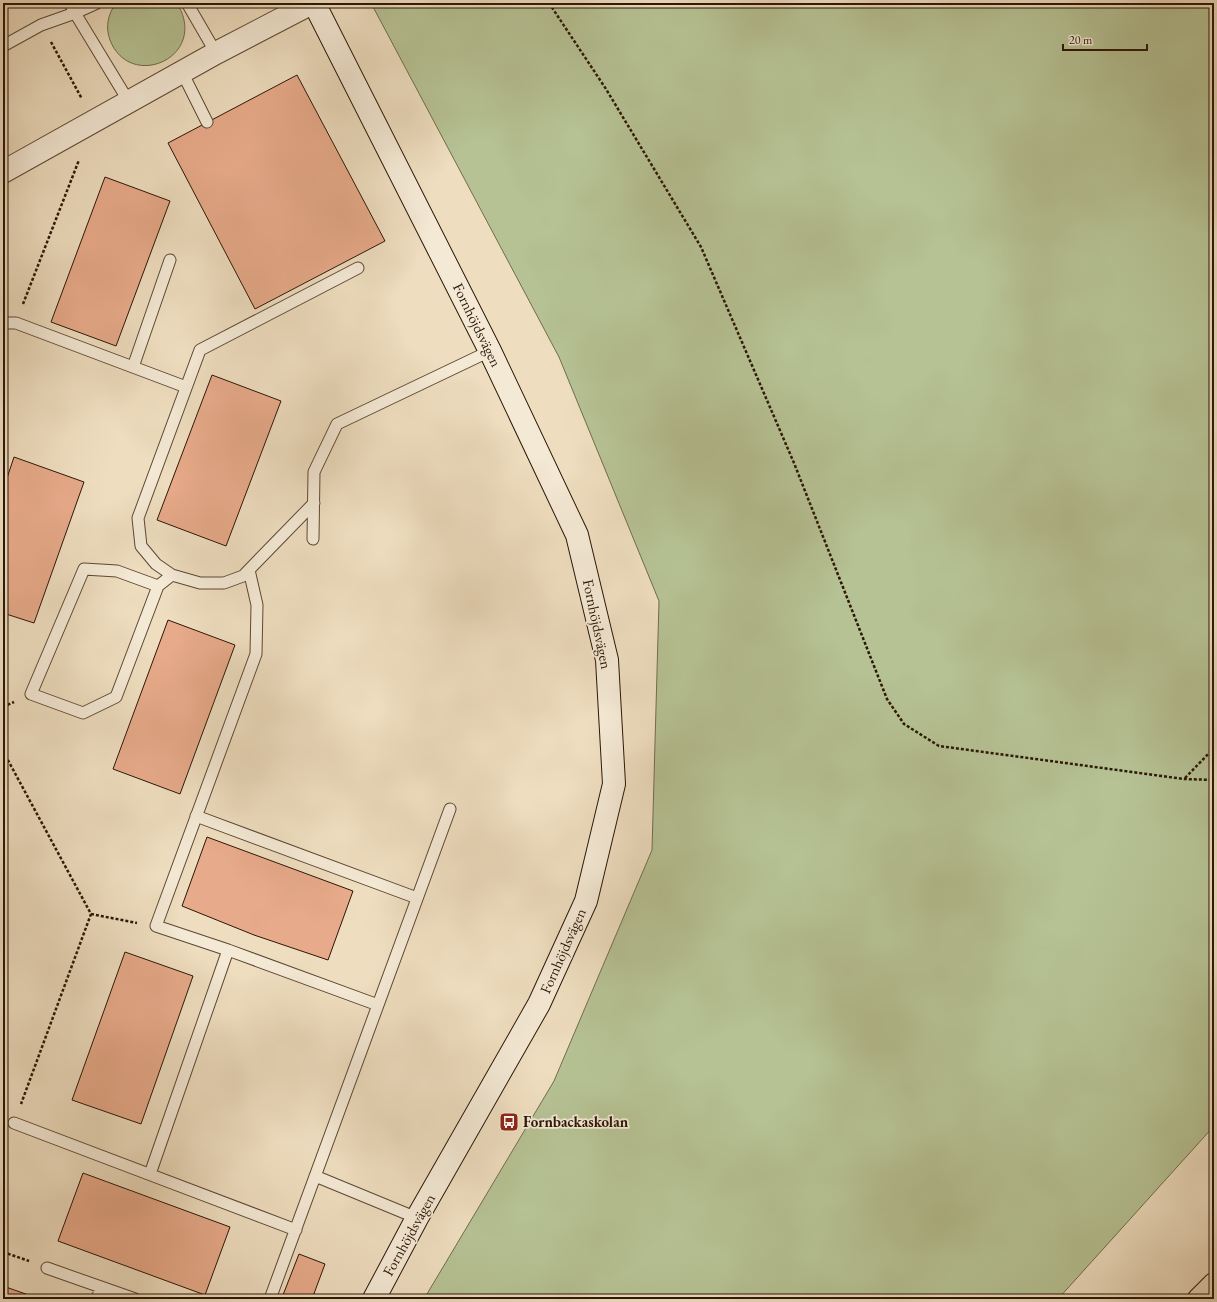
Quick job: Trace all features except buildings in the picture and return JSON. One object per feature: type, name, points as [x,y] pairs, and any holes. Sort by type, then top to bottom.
[{"type":"highway","points":[[1199,1299],[1214,1284]]},
{"type":"street","points":[[3,172],[216,53],[313,3]]},
{"type":"street","name":"Fornhöjdsvägen","points":[[313,3],[490,351],[577,535],[607,660],[614,784],[586,901],[539,1004],[417,1218],[374,1299]]},
{"type":"lane","points":[[70,3],[129,102]]},
{"type":"lane","points":[[3,46],[42,25],[97,3]]},
{"type":"lane","points":[[187,3],[216,53]]},
{"type":"lane","points":[[182,72],[207,122]]},
{"type":"lane","points":[[133,367],[170,260]]},
{"type":"lane","points":[[314,503],[250,570],[243,576],[224,583],[200,583],[172,575],[156,564],[141,546],[138,518],[200,350],[358,268]]},
{"type":"lane","points":[[3,323],[16,323],[186,387]]},
{"type":"lane","points":[[313,539],[314,472],[336,424],[490,351]]},
{"type":"lane","points":[[158,586],[117,571],[84,569],[31,694],[83,713],[116,697],[158,586],[172,575]]},
{"type":"lane","points":[[250,570],[257,605],[256,654],[156,926],[228,950],[378,1005]]},
{"type":"lane","points":[[270,1299],[450,809]]},
{"type":"lane","points":[[196,816],[417,898]]},
{"type":"lane","points":[[150,1174],[228,950]]},
{"type":"lane","points":[[14,1123],[296,1230]]},
{"type":"lane","points":[[315,1176],[417,1218]]},
{"type":"lane","points":[[47,1268],[135,1299]]},
{"type":"lane","points":[[97,1299],[101,1288]]},
{"type":"path","points":[[548,3],[606,89],[701,247],[794,463],[887,699],[904,724],[939,746],[1184,779],[1214,780]]},
{"type":"path","points":[[42,25],[94,121]]},
{"type":"path","points":[[16,323],[80,157]]},
{"type":"path","points":[[1184,779],[1214,748]]},
{"type":"path","points":[[3,751],[91,914],[3,1153]]},
{"type":"path","points":[[91,914],[156,926]]},
{"type":"path","points":[[3,1252],[47,1268]]},
{"type":"green space","points":[[116,3],[177,3],[184,22],[183,39],[176,52],[163,61],[149,65],[134,64],[120,56],[108,35],[109,16]]},
{"type":"green space","points":[[371,3],[1214,3],[1214,1126],[1058,1299],[424,1299],[554,1081],[652,850],[659,601],[559,357]]},
{"type":"place","name":"Fornbackaskolan","points":[[509,1122]]}]
